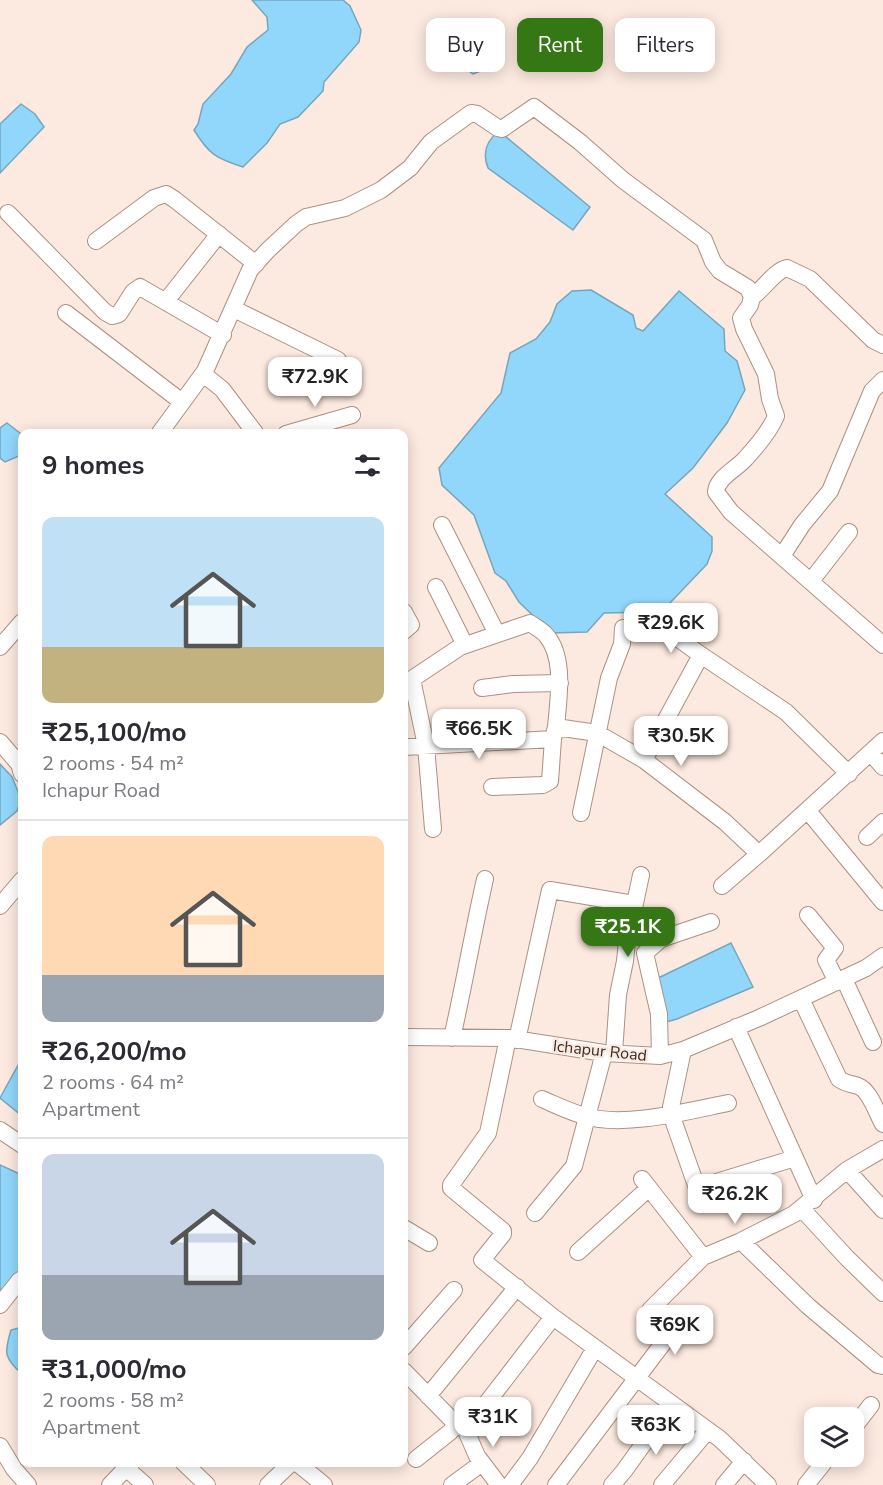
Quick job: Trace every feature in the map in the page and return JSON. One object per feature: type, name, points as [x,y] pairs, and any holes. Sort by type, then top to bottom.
[{"type":"street","points":[[163,429],[203,374],[223,335],[250,270],[296,224],[306,217],[345,208],[381,190],[410,168],[431,142],[471,113],[477,114],[502,129],[534,107],[580,142],[623,180],[704,240],[713,262],[720,271],[747,288],[752,297]]},
{"type":"street","points":[[96,242],[154,198],[166,194],[256,264]]},
{"type":"street","points":[[8,213],[105,312],[112,316],[119,314],[133,292],[140,287],[223,335]]},
{"type":"street","points":[[166,301],[219,234]]},
{"type":"street","points":[[883,345],[873,340],[810,279],[788,268],[781,270],[752,297],[750,305],[741,318],[766,374],[770,399],[776,416],[773,424],[746,459],[719,482],[716,492],[731,512],[883,645]]},
{"type":"street","points":[[234,309],[338,360]]},
{"type":"street","points":[[66,313],[182,402]]},
{"type":"street","points":[[203,374],[222,389],[252,429]]},
{"type":"street","points":[[782,556],[802,525],[830,491],[872,391],[883,380]]},
{"type":"street","points":[[308,429],[345,422]]},
{"type":"street","points":[[442,525],[497,634]]},
{"type":"street","points":[[811,581],[849,532]]},
{"type":"street","points":[[436,587],[465,645]]},
{"type":"street","points":[[408,680],[465,645],[530,623],[546,635],[558,660],[560,683],[550,781],[543,784],[492,787]]},
{"type":"street","points":[[661,626],[786,712],[849,774]]},
{"type":"street","points":[[0,647],[18,627]]},
{"type":"street","points":[[581,813],[609,678],[622,644],[623,628]]},
{"type":"street","points":[[644,760],[701,655]]},
{"type":"street","points":[[482,688],[513,684],[560,683]]},
{"type":"street","points":[[408,684],[426,746],[433,829]]},
{"type":"street","points":[[408,747],[554,733],[597,733],[644,760],[725,822],[759,854]]},
{"type":"street","points":[[722,885],[808,811],[883,741]]},
{"type":"street","points":[[0,742],[18,763]]},
{"type":"street","points":[[871,753],[883,767]]},
{"type":"street","points":[[808,811],[883,902]]},
{"type":"street","points":[[867,837],[883,822]]},
{"type":"street","points":[[535,1213],[574,1166],[587,1117],[609,1053],[641,874]]},
{"type":"street","points":[[452,1038],[485,879]]},
{"type":"street","points":[[0,906],[18,885]]},
{"type":"street","points":[[634,904],[550,890],[488,1133],[451,1188],[503,1231],[482,1260],[553,1317],[708,1430],[768,1485]]},
{"type":"street","points":[[808,915],[835,948],[826,960],[841,980],[873,1042]]},
{"type":"street","points":[[660,1056],[659,1014],[645,953],[661,939],[711,922]]},
{"type":"street","name":"Ichapur Road","points":[[408,1037],[513,1039],[609,1053],[660,1056],[683,1050],[759,1018],[866,968],[883,956]]},
{"type":"street","points":[[801,999],[839,1080],[848,1085],[860,1086],[879,1104],[883,1124]]},
{"type":"street","points":[[736,1027],[795,1158],[808,1204],[847,1258],[883,1293]]},
{"type":"street","points":[[683,1050],[670,1107],[697,1188],[795,1158]]},
{"type":"street","points":[[542,1100],[587,1117],[619,1120],[671,1114],[728,1103]]},
{"type":"street","points":[[0,1130],[18,1142]]},
{"type":"street","points":[[650,1310],[703,1257],[741,1241],[808,1204],[847,1170],[883,1149]]},
{"type":"street","points":[[847,1170],[883,1210]]},
{"type":"street","points":[[578,1252],[645,1184],[703,1257]]},
{"type":"street","points":[[408,1230],[429,1243]]},
{"type":"street","points":[[741,1241],[808,1306],[878,1365],[883,1366]]},
{"type":"street","points":[[0,1305],[18,1282]]},
{"type":"street","points":[[428,1396],[517,1287]]},
{"type":"street","points":[[408,1342],[454,1290]]},
{"type":"street","points":[[416,1459],[461,1424],[472,1422],[553,1317]]},
{"type":"street","points":[[556,1485],[667,1338],[671,1327]]},
{"type":"street","points":[[510,1485],[530,1458],[595,1348]]},
{"type":"street","points":[[408,1375],[452,1420],[461,1424],[482,1463],[500,1485]]},
{"type":"street","points":[[612,1485],[672,1404]]},
{"type":"street","points":[[864,1414],[871,1405]]},
{"type":"street","points":[[662,1485],[708,1430]]},
{"type":"street","points":[[0,1446],[14,1469],[28,1485]]},
{"type":"street","points":[[724,1485],[744,1461]]},
{"type":"street","points":[[452,1485],[482,1463]]},
{"type":"street","points":[[110,1485],[127,1467]]},
{"type":"street","points":[[130,1467],[144,1485]]},
{"type":"street","points":[[188,1467],[207,1485]]},
{"type":"street","points":[[268,1485],[287,1467]]},
{"type":"street","points":[[305,1467],[324,1485]]},
{"type":"street","points":[[806,1485],[820,1467]]},
{"type":"water","points":[[252,0],[343,0],[350,6],[361,30],[359,42],[324,82],[323,91],[298,117],[280,124],[267,143],[243,167],[214,154],[204,145],[194,130],[198,124],[203,104],[231,74],[247,47],[268,30],[267,17]]},
{"type":"water","points":[[21,104],[35,114],[44,127],[0,173],[0,124]]},
{"type":"water","points":[[499,131],[590,207],[573,230],[488,168],[485,157],[486,148]]},
{"type":"water","points":[[591,290],[633,315],[636,328],[643,331],[679,291],[724,329],[725,351],[737,361],[745,390],[727,423],[693,468],[665,494],[712,537],[712,551],[707,564],[669,604],[653,612],[604,613],[587,632],[551,633],[519,602],[506,581],[495,573],[474,515],[442,485],[439,468],[501,393],[510,353],[536,339],[550,322],[557,304],[572,291]]},
{"type":"water","points":[[7,423],[18,432],[18,456],[5,462],[0,458],[0,428]]},
{"type":"water","points":[[0,764],[12,777],[18,792],[18,808],[0,825]]},
{"type":"water","points":[[731,943],[753,987],[666,1022],[654,980]]},
{"type":"water","points":[[18,1065],[18,1113],[0,1098]]},
{"type":"water","points":[[0,1165],[18,1173],[18,1273],[8,1284],[0,1304]]},
{"type":"water","points":[[18,1328],[18,1370],[7,1355],[11,1330]]}]
